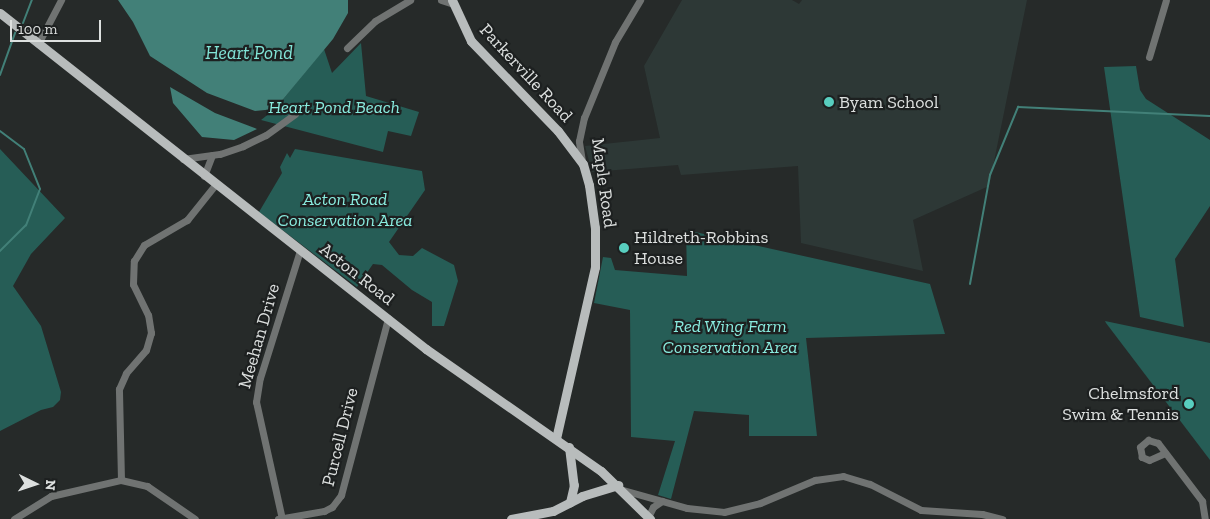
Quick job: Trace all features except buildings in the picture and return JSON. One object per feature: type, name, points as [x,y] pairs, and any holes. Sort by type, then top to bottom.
[{"type":"main road","name":"Parkerville Road","points":[[453,2],[471,41],[548,118],[583,164]]},
{"type":"main road","name":"Acton Road","points":[[0,13],[215,185],[444,362],[568,447],[621,488],[649,518]]},
{"type":"main road","name":"Maple Road","points":[[556,439],[596,255],[593,204],[583,164]]},
{"type":"main road","points":[[568,447],[574,486],[570,503]]},
{"type":"main road","points":[[511,519],[548,513],[570,503],[621,488]]},
{"type":"street","points":[[38,44],[61,0]]},
{"type":"street","points":[[347,48],[376,21],[410,0]]},
{"type":"street","points":[[441,0],[453,2]]},
{"type":"street","name":"Maple Road","points":[[583,164],[579,141],[584,118],[615,42],[640,0]]},
{"type":"street","points":[[1149,57],[1166,0]]},
{"type":"street","points":[[183,159],[212,155],[266,135],[295,114]]},
{"type":"street","points":[[204,176],[212,155]]},
{"type":"street","points":[[121,480],[119,389],[124,376],[146,350],[151,333],[150,319],[133,284],[133,266],[144,245],[184,223],[215,185]]},
{"type":"street","name":"Meehan Drive","points":[[282,519],[256,402],[260,378],[300,250]]},
{"type":"street","name":"Purcell Drive","points":[[278,519],[324,511],[332,507],[341,495],[388,318]]},
{"type":"street","points":[[1165,453],[1202,502],[1205,519]]},
{"type":"street","points":[[621,488],[662,502],[705,511],[732,511],[760,503],[814,480],[843,476],[863,482],[928,512],[982,514],[1002,519]]},
{"type":"street","points":[[14,519],[51,496],[121,480],[147,486],[195,519]]},
{"type":"street","points":[[649,518],[653,507],[662,502]]},
{"type":"shaded area","name":"Byam School","points":[[682,0],[792,0],[799,4],[802,0],[1027,0],[989,186],[913,220],[923,271],[801,243],[798,166],[681,175],[678,165],[592,172],[585,146],[660,138],[644,66]]},
{"type":"green space","name":"Heart Pond Beach","points":[[361,43],[366,96],[419,112],[411,136],[388,131],[383,152],[261,120],[275,109],[324,49],[332,73]]},
{"type":"green space","points":[[1136,66],[1140,90],[1146,99],[1210,140],[1210,206],[1175,259],[1184,327],[1140,317],[1104,67]]},
{"type":"green space","points":[[0,149],[65,218],[31,254],[13,286],[41,326],[61,392],[60,400],[53,407],[41,410],[0,431]]},
{"type":"green space","name":"Acton Road Conservation Area","points":[[295,149],[422,171],[425,190],[389,242],[399,255],[413,256],[422,248],[454,265],[458,281],[444,326],[432,326],[432,302],[412,290],[382,265],[373,264],[357,287],[259,212],[282,173],[280,167],[287,153],[290,158]]},
{"type":"green space","name":"Red Wing Farm Conservation Area","points":[[686,230],[930,284],[945,334],[806,338],[817,436],[749,436],[749,415],[694,411],[671,499],[658,495],[675,441],[631,437],[630,310],[594,303],[603,257],[611,258],[615,270],[687,276]]},
{"type":"green space","name":"Chelmsford Swim & Tennis","points":[[1105,321],[1210,343],[1210,460],[1106,323]]},
{"type":"water","name":"Heart Pond","points":[[118,0],[348,0],[348,13],[333,39],[275,109],[255,111],[207,93],[150,56],[133,22]]},
{"type":"water","points":[[170,87],[215,113],[257,129],[234,140],[202,137],[173,103]]},
{"type":"waterway","points":[[23,23],[32,0]]},
{"type":"waterway","points":[[0,75],[15,33]]},
{"type":"waterway","points":[[970,284],[990,175],[1018,107],[1210,116]]},
{"type":"waterway","points":[[0,131],[24,149],[40,189],[26,225],[0,251]]},
{"type":"place","name":"Byam School","points":[[829,102]]},
{"type":"place","name":"Hildreth-Robbins House","points":[[624,248]]},
{"type":"place","name":"Chelmsford Swim & Tennis","points":[[1189,404]]}]
